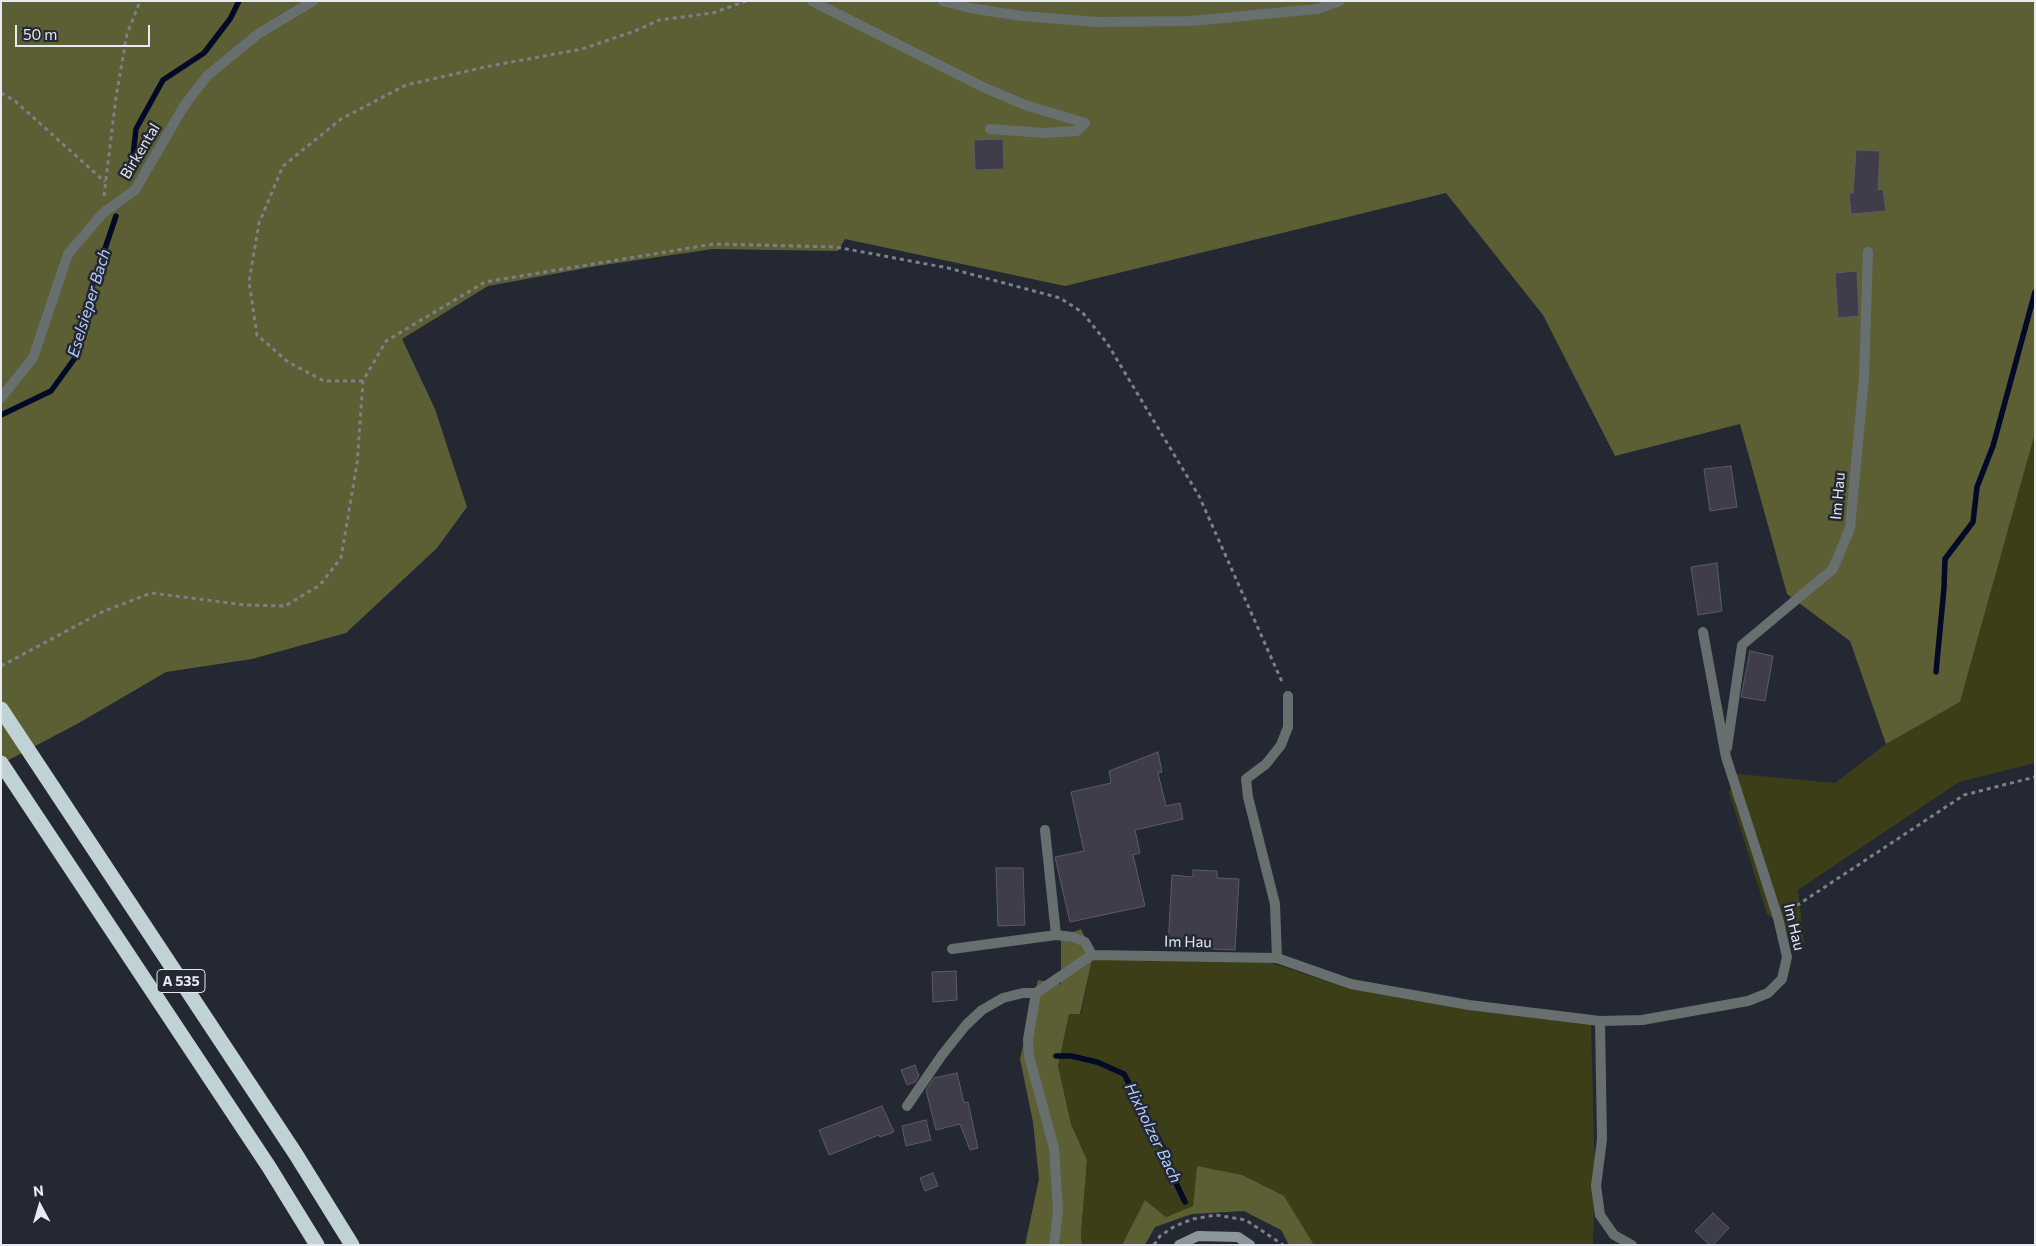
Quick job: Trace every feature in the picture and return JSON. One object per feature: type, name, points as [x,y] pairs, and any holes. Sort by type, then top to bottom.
[{"type":"highway","name":"A 535","points":[[5,714],[295,1153],[352,1245]]},
{"type":"highway","name":"A 535","points":[[1,763],[269,1167],[318,1245]]},
{"type":"main road","points":[[1179,1245],[1198,1236],[1238,1237],[1250,1245]]},
{"type":"lane","name":"Birkental","points":[[1,398],[33,358],[68,254],[103,213],[135,190],[184,106],[207,76],[258,34],[313,1]]},
{"type":"lane","points":[[812,1],[983,87],[1025,105],[1085,123],[1077,131],[1044,133],[990,129]]},
{"type":"lane","points":[[944,1],[970,8],[1021,16],[1096,22],[1191,21],[1317,9],[1340,1]]},
{"type":"lane","name":"Im Hau","points":[[1726,757],[1742,645],[1833,569],[1850,528],[1864,378],[1868,252]]},
{"type":"lane","name":"Im Hau","points":[[1092,955],[1277,958],[1351,984],[1469,1005],[1600,1021],[1642,1020],[1748,1001],[1768,992],[1782,979],[1787,957],[1778,918],[1726,757],[1704,632]]},
{"type":"lane","points":[[1277,958],[1275,904],[1248,797],[1246,779],[1266,764],[1281,745],[1288,727],[1288,696]]},
{"type":"lane","points":[[1045,830],[1056,935]]},
{"type":"lane","points":[[907,1106],[942,1054],[966,1025],[982,1010],[1003,998],[1022,993],[1036,994],[1092,955],[1085,942],[1073,937],[1056,935],[952,949]]},
{"type":"lane","points":[[1036,994],[1028,1048],[1034,1078],[1054,1148],[1058,1210],[1054,1245]]},
{"type":"lane","points":[[1600,1021],[1602,1139],[1596,1186],[1600,1216],[1614,1235],[1632,1245]]},
{"type":"path","points":[[103,213],[105,182],[126,34],[140,1]]},
{"type":"path","points":[[363,381],[324,381],[288,362],[257,335],[249,282],[259,223],[283,166],[341,119],[406,85],[582,48],[659,20],[713,13],[746,1]]},
{"type":"path","points":[[1,93],[15,101],[105,182]]},
{"type":"path","points":[[1,666],[102,612],[152,593],[246,605],[286,606],[320,585],[341,558],[357,464],[363,381],[386,341],[485,282],[714,244],[836,247],[948,268],[1060,298],[1082,312],[1107,343],[1198,496],[1288,696]]},
{"type":"path","points":[[1778,918],[1964,794],[2035,777]]},
{"type":"green space","points":[[1,1],[2035,1],[2035,433],[1960,702],[1886,744],[1850,641],[1787,594],[1740,424],[1615,456],[1543,315],[1446,193],[1065,286],[845,239],[838,251],[713,249],[597,266],[488,286],[402,339],[435,409],[467,507],[437,548],[346,633],[252,659],[166,672],[77,724],[1,764]]},
{"type":"green space","points":[[2035,433],[2035,763],[1959,782],[1798,890],[1804,944],[1767,914],[1729,792],[1738,774],[1835,783],[1886,744],[1960,702]]},
{"type":"green space","points":[[1081,929],[1093,955],[1080,1014],[1069,1014],[1058,1066],[1071,1124],[1087,1160],[1081,1233],[1082,1245],[1025,1245],[1039,1179],[1033,1122],[1020,1059],[1038,980],[1061,984],[1061,937]]},
{"type":"green space","points":[[1112,950],[1265,961],[1348,988],[1469,1010],[1591,1023],[1595,1182],[1593,1245],[1314,1245],[1284,1196],[1197,1166],[1193,1206],[1166,1217],[1145,1200],[1122,1245],[1082,1245],[1081,1233],[1087,1160],[1071,1124],[1058,1067],[1069,1013],[1081,1014],[1093,955]]},
{"type":"green space","points":[[1197,1166],[1242,1175],[1284,1196],[1314,1245],[1289,1245],[1281,1230],[1244,1211],[1192,1214],[1155,1227],[1145,1245],[1122,1245],[1145,1200],[1166,1217],[1193,1206]]},
{"type":"building","points":[[1003,139],[1004,169],[975,170],[974,140]]},
{"type":"building","points":[[1856,150],[1880,151],[1878,190],[1883,189],[1886,211],[1851,214],[1849,193],[1853,193]]},
{"type":"building","points":[[1857,271],[1859,316],[1838,318],[1835,273]]},
{"type":"building","points":[[1731,466],[1737,507],[1710,511],[1704,469]]},
{"type":"building","points":[[1717,563],[1722,611],[1698,615],[1691,567]]},
{"type":"building","points":[[1750,651],[1773,656],[1765,701],[1741,697]]},
{"type":"building","points":[[1158,752],[1162,772],[1158,773],[1166,806],[1180,803],[1183,819],[1135,830],[1140,853],[1133,855],[1145,906],[1070,922],[1055,857],[1084,851],[1071,792],[1111,783],[1109,771]]},
{"type":"building","points":[[996,868],[1023,868],[1025,925],[998,926]]},
{"type":"building","points":[[1193,870],[1217,871],[1217,878],[1239,879],[1235,950],[1168,947],[1172,875],[1193,877]]},
{"type":"building","points":[[956,971],[957,1000],[933,1002],[932,972]]},
{"type":"building","points":[[915,1065],[919,1076],[915,1082],[907,1085],[901,1070]]},
{"type":"building","points":[[957,1073],[964,1103],[968,1102],[978,1148],[970,1150],[960,1124],[936,1130],[926,1090],[934,1078]]},
{"type":"building","points":[[882,1106],[894,1132],[880,1137],[879,1135],[829,1155],[819,1130]]},
{"type":"building","points":[[926,1120],[931,1140],[906,1146],[902,1126]]},
{"type":"building","points":[[933,1173],[938,1186],[925,1191],[920,1178]]},
{"type":"building","points":[[1713,1213],[1729,1228],[1713,1245],[1710,1245],[1695,1231]]},
{"type":"waterway","name":"Eselsieper Bach","points":[[132,165],[136,129],[163,80],[204,53],[230,19],[239,1]]},
{"type":"waterway","name":"Eselsieper Bach","points":[[1,415],[51,391],[75,358],[90,293],[116,216]]},
{"type":"waterway","points":[[1936,672],[1945,559],[1973,522],[1977,487],[1993,446],[2035,292]]},
{"type":"waterway","name":"Hixholzer Bach","points":[[1056,1056],[1071,1056],[1097,1062],[1124,1074],[1165,1151],[1175,1181],[1185,1202]]}]
